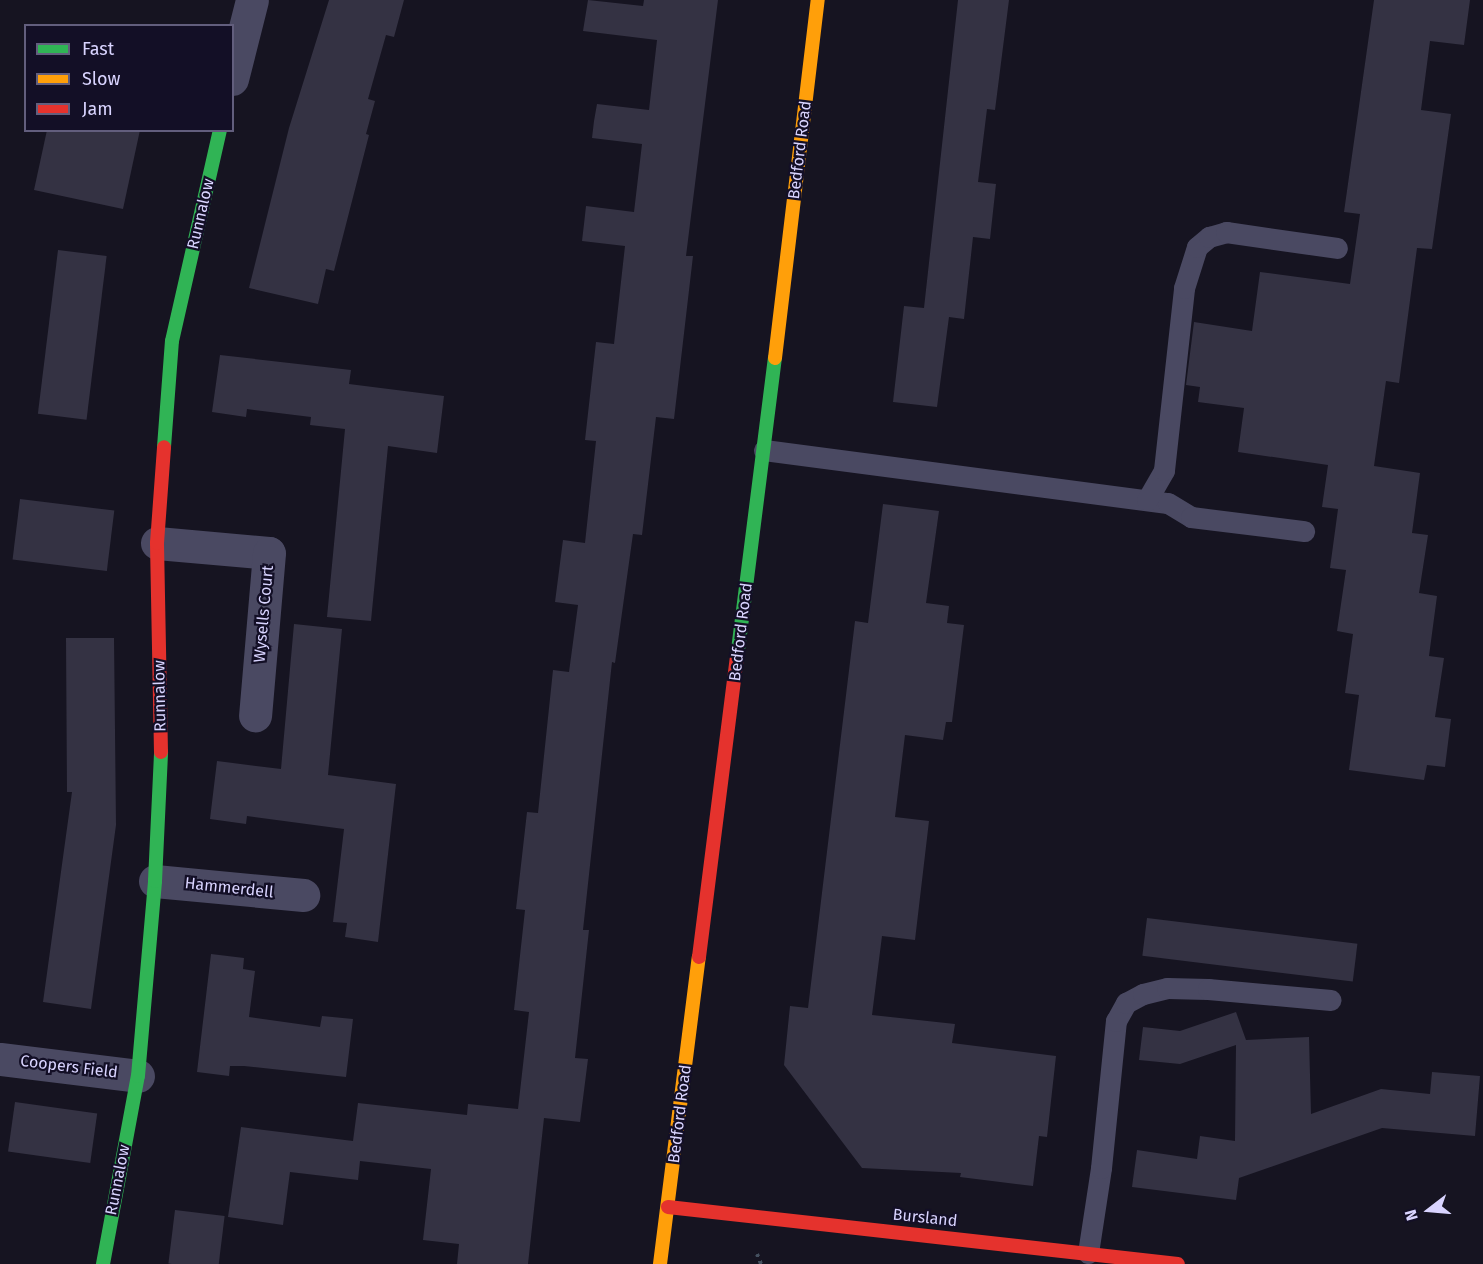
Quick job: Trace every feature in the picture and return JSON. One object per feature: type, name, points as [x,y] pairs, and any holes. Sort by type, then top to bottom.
[{"type":"street","points":[[234,71],[252,0]]},
{"type":"street","name":"Bedford Road","points":[[660,1264],[764,450],[818,0]]},
{"type":"street","name":"Runnalow","points":[[103,1264],[138,1076],[155,881],[161,760],[157,543],[172,341],[220,132]]},
{"type":"street","name":"Wysells Court","points":[[157,543],[269,553],[255,715]]},
{"type":"street","name":"Hammerdell","points":[[155,881],[303,895]]},
{"type":"street","name":"Coopers Field","points":[[0,1059],[138,1076]]},
{"type":"street","name":"Bursland","points":[[668,1207],[1052,1256],[1088,1253],[1178,1264]]},
{"type":"lane","points":[[1147,500],[1164,470],[1184,288],[1197,248],[1209,237],[1226,232],[1337,248]]},
{"type":"lane","points":[[764,450],[1168,502],[1191,517],[1304,531]]},
{"type":"lane","points":[[1088,1253],[1101,1168],[1116,1021],[1126,1003],[1143,994],[1167,988],[1331,1000]]},
{"type":"building","points":[[329,0],[404,0],[394,37],[386,35],[368,99],[375,101],[366,134],[369,135],[334,271],[326,269],[318,304],[249,288],[289,128]]},
{"type":"building","points":[[588,0],[643,6],[644,0],[718,0],[686,256],[693,256],[674,419],[656,417],[642,535],[633,534],[615,663],[612,662],[583,930],[589,930],[575,1058],[588,1059],[580,1122],[544,1118],[528,1264],[457,1264],[459,1244],[423,1240],[431,1169],[360,1161],[358,1180],[290,1172],[283,1225],[228,1217],[241,1127],[353,1141],[358,1103],[467,1115],[468,1104],[518,1109],[529,1012],[514,1010],[525,910],[516,909],[527,812],[538,813],[553,670],[569,672],[578,605],[555,602],[563,540],[585,543],[596,441],[585,440],[596,342],[614,344],[625,246],[582,241],[586,206],[634,212],[642,144],[592,138],[594,121],[597,104],[649,110],[657,40],[583,31]]},
{"type":"building","points":[[958,0],[1009,0],[995,110],[987,109],[978,182],[996,184],[990,239],[973,237],[964,319],[949,317],[937,407],[893,402],[904,306],[924,308]]},
{"type":"building","points":[[1374,0],[1470,0],[1464,45],[1430,41],[1421,110],[1451,114],[1432,249],[1417,248],[1399,383],[1386,381],[1374,466],[1420,473],[1412,533],[1428,535],[1419,593],[1437,596],[1429,656],[1444,658],[1435,717],[1451,719],[1445,767],[1427,765],[1424,780],[1349,770],[1359,695],[1345,693],[1353,634],[1337,631],[1346,570],[1330,568],[1338,509],[1322,507],[1328,465],[1238,452],[1244,408],[1198,402],[1200,387],[1186,385],[1194,322],[1252,331],[1260,272],[1350,284],[1360,214],[1344,212]]},
{"type":"building","points":[[47,132],[140,132],[123,209],[34,190]]},
{"type":"building","points":[[58,250],[107,256],[87,420],[38,414]]},
{"type":"building","points":[[220,355],[351,370],[349,384],[444,396],[437,453],[388,446],[371,621],[327,617],[345,429],[310,425],[311,417],[247,409],[246,417],[212,412]]},
{"type":"building","points":[[20,499],[114,511],[107,571],[13,560]]},
{"type":"building","points":[[883,504],[939,511],[926,603],[949,606],[947,623],[964,625],[952,722],[946,722],[943,740],[905,735],[895,817],[929,821],[915,940],[882,936],[872,1015],[955,1024],[952,1043],[1056,1056],[1047,1137],[1039,1136],[1033,1186],[960,1177],[961,1173],[862,1168],[784,1065],[790,1006],[808,1008],[855,621],[868,623]]},
{"type":"building","points":[[294,624],[342,629],[328,775],[396,784],[378,942],[345,937],[347,923],[333,922],[344,829],[247,816],[246,824],[210,819],[217,761],[281,769]]},
{"type":"building","points":[[66,638],[114,638],[116,825],[91,1009],[43,1002],[72,792],[67,792]]},
{"type":"building","points":[[1147,918],[1357,944],[1353,982],[1142,956]]},
{"type":"building","points":[[211,954],[244,958],[243,969],[255,971],[249,1017],[320,1027],[322,1016],[353,1019],[346,1077],[244,1066],[230,1066],[229,1076],[197,1072]]},
{"type":"building","points":[[1236,1012],[1246,1040],[1309,1037],[1311,1114],[1381,1089],[1430,1094],[1432,1072],[1480,1076],[1475,1136],[1382,1128],[1239,1178],[1236,1200],[1132,1187],[1137,1150],[1197,1159],[1200,1136],[1235,1141],[1236,1045],[1180,1064],[1139,1060],[1143,1027],[1180,1031]]},
{"type":"building","points":[[15,1102],[97,1114],[90,1163],[8,1152]]},
{"type":"building","points":[[175,1210],[225,1216],[219,1264],[168,1264]]},
{"type":"traffic: fast","points":[[164,447],[172,341],[220,132]]},
{"type":"traffic: fast","points":[[737,658],[775,358]]},
{"type":"traffic: fast","points":[[103,1264],[138,1076],[155,881],[161,752]]},
{"type":"traffic: slow","points":[[775,358],[818,0]]},
{"type":"traffic: slow","points":[[660,1264],[699,957]]},
{"type":"traffic: jam","points":[[161,752],[157,543],[164,447]]},
{"type":"traffic: jam","points":[[699,957],[737,658]]},
{"type":"traffic: jam","points":[[668,1207],[1178,1264]]}]
